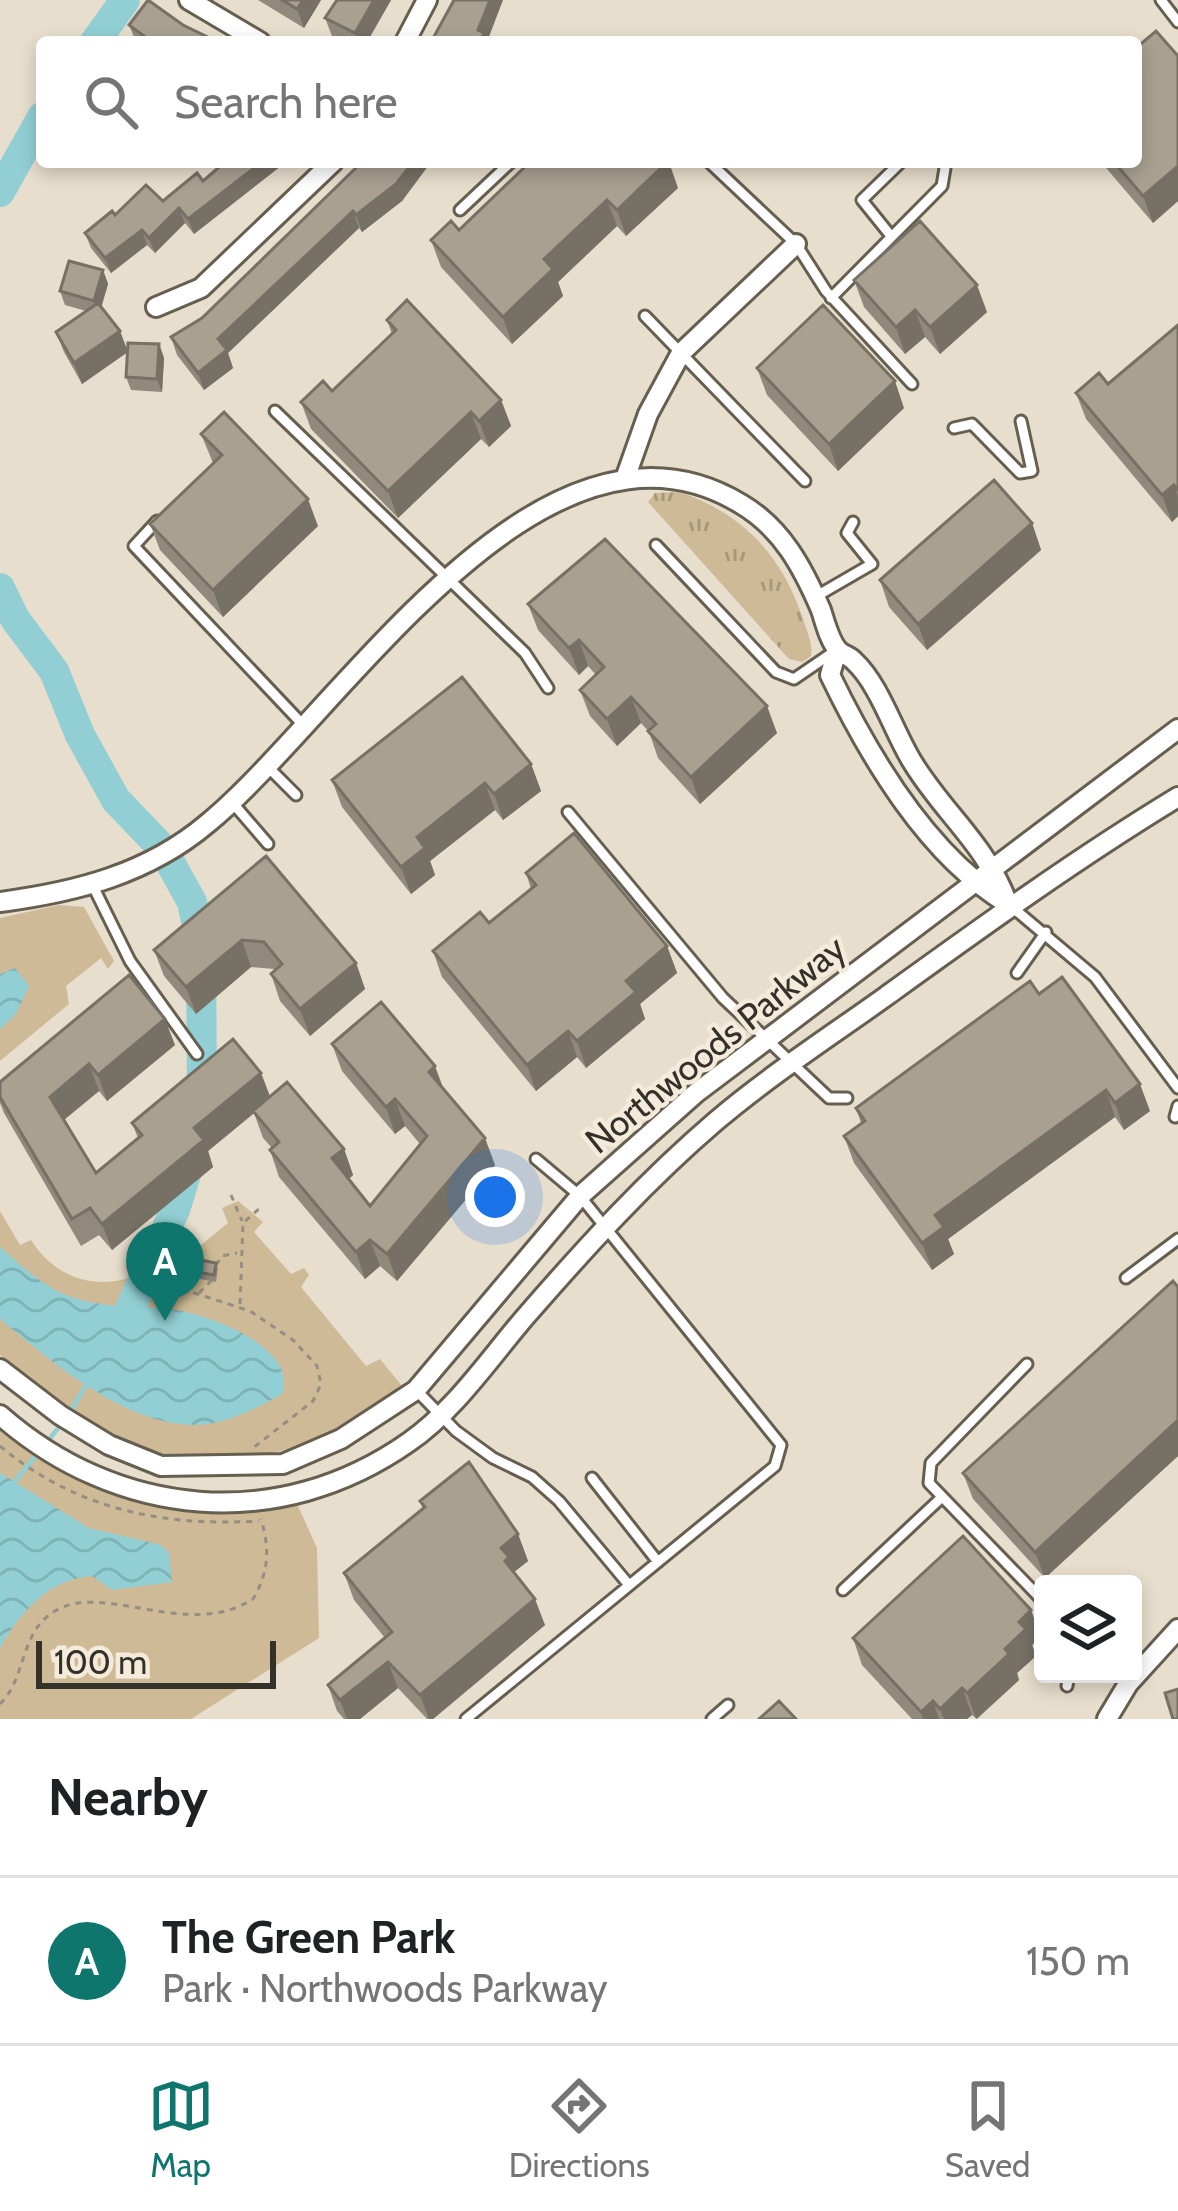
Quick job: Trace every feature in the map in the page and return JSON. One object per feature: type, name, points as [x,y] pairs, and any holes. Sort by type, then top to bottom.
[{"type":"street","points":[[189,0],[250,36]]},
{"type":"street","points":[[408,36],[427,0]]},
{"type":"street","points":[[156,307],[201,288],[327,168]]},
{"type":"street","points":[[626,476],[648,414],[681,353],[796,244]]},
{"type":"street","points":[[0,902],[93,886],[138,868],[207,824],[446,580],[566,494],[626,476],[703,486],[741,504],[789,548],[837,650],[856,662],[915,766],[993,864],[1008,904]]},
{"type":"street","points":[[837,650],[830,675],[855,728],[971,882],[1008,904]]},
{"type":"street","name":"Northwoods Parkway","points":[[0,1370],[59,1415],[161,1466],[246,1461],[283,1464],[340,1439],[416,1390],[580,1196],[696,1093],[993,864],[1178,729]]},
{"type":"street","name":"Northwoods Parkway","points":[[0,1415],[35,1446],[93,1478],[193,1504],[294,1497],[342,1480],[410,1441],[440,1415],[605,1226],[719,1118],[1008,904],[1178,797]]},
{"type":"street","points":[[245,1504],[246,1461]]},
{"type":"street","points":[[1142,1663],[1178,1630]]},
{"type":"street","points":[[1107,1719],[1124,1683]]},
{"type":"lane","points":[[1160,0],[1178,22]]},
{"type":"lane","points":[[460,210],[506,168]]},
{"type":"lane","points":[[715,168],[796,244],[831,298],[912,385]]},
{"type":"lane","points":[[891,236],[862,200],[895,168]]},
{"type":"lane","points":[[831,298],[942,186],[945,168]]},
{"type":"lane","points":[[645,316],[806,481]]},
{"type":"lane","points":[[275,410],[525,653],[548,688]]},
{"type":"lane","points":[[954,428],[972,424],[1020,473],[1032,470],[1021,421]]},
{"type":"lane","points":[[161,518],[134,546],[304,727]]},
{"type":"lane","points":[[815,597],[872,564],[847,533],[853,522]]},
{"type":"lane","points":[[656,545],[776,672],[794,679],[837,650]]},
{"type":"lane","points":[[266,766],[296,795]]},
{"type":"lane","points":[[231,801],[268,844]]},
{"type":"lane","points":[[568,812],[723,998],[829,1098],[848,1098]]},
{"type":"lane","points":[[93,886],[130,961],[197,1054]]},
{"type":"lane","points":[[1008,904],[1095,977],[1178,1088]]},
{"type":"lane","points":[[1017,973],[1046,932]]},
{"type":"lane","points":[[466,1719],[775,1466],[781,1445],[580,1196],[536,1159]]},
{"type":"lane","points":[[1126,1278],[1178,1239]]},
{"type":"lane","points":[[1027,1364],[931,1463],[928,1483],[1034,1592]]},
{"type":"lane","points":[[416,1390],[440,1415],[559,1501],[629,1585]]},
{"type":"lane","points":[[592,1478],[658,1562]]},
{"type":"lane","points":[[843,1590],[940,1498]]},
{"type":"lane","points":[[712,1719],[728,1705]]},
{"type":"path","points":[[230,1196],[243,1223],[241,1306]]},
{"type":"path","points":[[243,1223],[261,1207]]},
{"type":"path","points":[[199,1294],[219,1259],[239,1253]]},
{"type":"path","points":[[143,1265],[154,1280],[241,1306],[293,1340],[320,1375],[314,1401],[259,1439],[246,1461]]},
{"type":"path","points":[[0,1704],[12,1688],[27,1639],[55,1611],[88,1601],[137,1612],[218,1615],[254,1599],[267,1566],[268,1546],[261,1521]]},
{"type":"green space","points":[[680,492],[723,512],[771,556],[794,596],[811,656],[802,662],[789,659],[648,502],[655,493]]},
{"type":"green space","points":[[59,905],[84,907],[114,961],[108,969],[101,958],[66,986],[69,1004],[0,1061],[0,918]]},
{"type":"green space","points":[[238,1201],[263,1222],[254,1232],[291,1274],[304,1268],[309,1275],[301,1287],[366,1366],[380,1359],[402,1386],[370,1411],[336,1431],[260,1456],[180,1457],[103,1432],[0,1355],[0,1211],[20,1245],[31,1240],[59,1269],[75,1277],[110,1282],[146,1271],[163,1259],[173,1268],[228,1223],[222,1208]]},
{"type":"green space","points":[[0,1415],[138,1494],[294,1497],[317,1548],[319,1638],[191,1719],[0,1719]]},
{"type":"water","points":[[15,968],[29,986],[16,1014],[0,1029],[0,974]]},
{"type":"water","points":[[0,1247],[59,1292],[100,1304],[185,1312],[246,1335],[277,1361],[284,1377],[282,1394],[240,1415],[205,1425],[167,1422],[115,1402],[0,1319]]},
{"type":"water","points":[[0,1473],[89,1528],[161,1545],[169,1553],[172,1582],[112,1590],[92,1576],[62,1583],[27,1610],[0,1648]]},
{"type":"building","points":[[148,0],[206,36],[144,36],[129,25]]},
{"type":"building","points":[[282,0],[303,0],[297,9]]},
{"type":"building","points":[[337,0],[374,0],[355,33],[325,18]]},
{"type":"building","points":[[454,0],[490,0],[478,30],[483,36],[434,36]]},
{"type":"building","points":[[1156,31],[1178,56],[1178,166],[1143,196],[1119,168],[1142,168],[1142,43]]},
{"type":"building","points":[[218,168],[254,168],[188,219],[179,208],[149,238],[142,230],[105,258],[85,233],[112,211],[115,215],[146,185],[163,201],[197,173],[203,181]]},
{"type":"building","points":[[356,168],[408,168],[396,184],[356,215],[353,211],[218,339],[227,350],[198,373],[171,337],[202,318]]},
{"type":"building","points":[[524,168],[661,168],[617,210],[607,200],[544,259],[553,269],[503,317],[431,240],[451,221],[459,230]]},
{"type":"building","points":[[920,221],[977,285],[930,327],[915,310],[896,327],[854,280]]},
{"type":"building","points":[[69,261],[103,270],[94,301],[60,291]]},
{"type":"building","points":[[407,300],[501,400],[479,421],[471,412],[388,491],[301,402],[323,381],[332,391],[396,330],[387,320]]},
{"type":"building","points":[[98,303],[120,331],[74,363],[56,332]]},
{"type":"building","points":[[823,305],[895,381],[829,444],[757,368]]},
{"type":"building","points":[[1178,325],[1178,490],[1174,485],[1162,495],[1076,393],[1099,373],[1108,384]]},
{"type":"building","points":[[128,343],[159,344],[157,379],[126,377]]},
{"type":"building","points":[[224,412],[308,499],[213,590],[150,524],[222,455],[201,434]]},
{"type":"building","points":[[994,480],[1032,523],[918,624],[880,580]]},
{"type":"building","points":[[605,539],[767,706],[691,777],[648,731],[656,724],[631,697],[607,719],[580,690],[604,667],[579,640],[569,648],[528,604]]},
{"type":"building","points":[[462,677],[531,764],[494,794],[485,783],[417,837],[425,848],[401,867],[332,780]]},
{"type":"building","points":[[574,833],[667,946],[626,981],[636,992],[577,1041],[568,1031],[527,1065],[433,951],[480,912],[489,923],[536,885],[526,873]]},
{"type":"building","points":[[266,856],[356,963],[300,1009],[271,974],[282,964],[264,942],[242,940],[186,987],[154,950]]},
{"type":"building","points":[[129,975],[165,1019],[98,1075],[89,1064],[50,1097],[96,1173],[142,1135],[132,1123],[233,1039],[261,1073],[194,1128],[204,1140],[102,1224],[90,1208],[72,1219],[0,1097],[0,1082]]},
{"type":"building","points":[[1062,977],[1140,1084],[1115,1103],[1106,1090],[935,1215],[944,1227],[922,1243],[844,1136],[865,1121],[856,1108],[1030,981],[1039,994]]},
{"type":"building","points":[[381,1002],[435,1066],[429,1072],[485,1138],[387,1254],[370,1240],[356,1252],[270,1150],[279,1142],[253,1111],[287,1082],[344,1149],[332,1158],[370,1206],[427,1136],[395,1099],[386,1107],[332,1044]]},
{"type":"building","points":[[200,1260],[216,1263],[214,1275],[198,1272]]},
{"type":"building","points":[[1173,1281],[1178,1287],[1178,1420],[1035,1552],[963,1473]]},
{"type":"building","points":[[469,1462],[518,1534],[501,1548],[509,1557],[505,1561],[535,1599],[420,1695],[388,1662],[340,1700],[328,1685],[392,1632],[344,1573],[425,1507],[420,1501]]},
{"type":"building","points":[[963,1536],[1031,1610],[1019,1622],[1026,1629],[1005,1649],[1009,1654],[967,1693],[962,1688],[940,1709],[933,1701],[921,1712],[853,1638]]},
{"type":"building","points":[[1178,1689],[1178,1719],[1173,1719],[1165,1693]]},
{"type":"building","points":[[779,1701],[796,1719],[759,1719]]},
{"type":"waterway","points":[[99,36],[125,0]]},
{"type":"waterway","points":[[0,192],[36,128]]},
{"type":"waterway","points":[[0,588],[15,619],[54,671],[80,735],[116,800],[162,848],[192,902],[201,946],[202,1105]]},
{"type":"waterway","points":[[130,1309],[175,1210],[191,1158]]},
{"type":"waterway","points":[[69,1414],[87,1383]]},
{"type":"waterway","points":[[47,1442],[62,1423]]},
{"type":"waterway","points":[[14,1482],[40,1451]]},
{"type":"place","name":"The Green Park","points":[[165,1321]]}]
